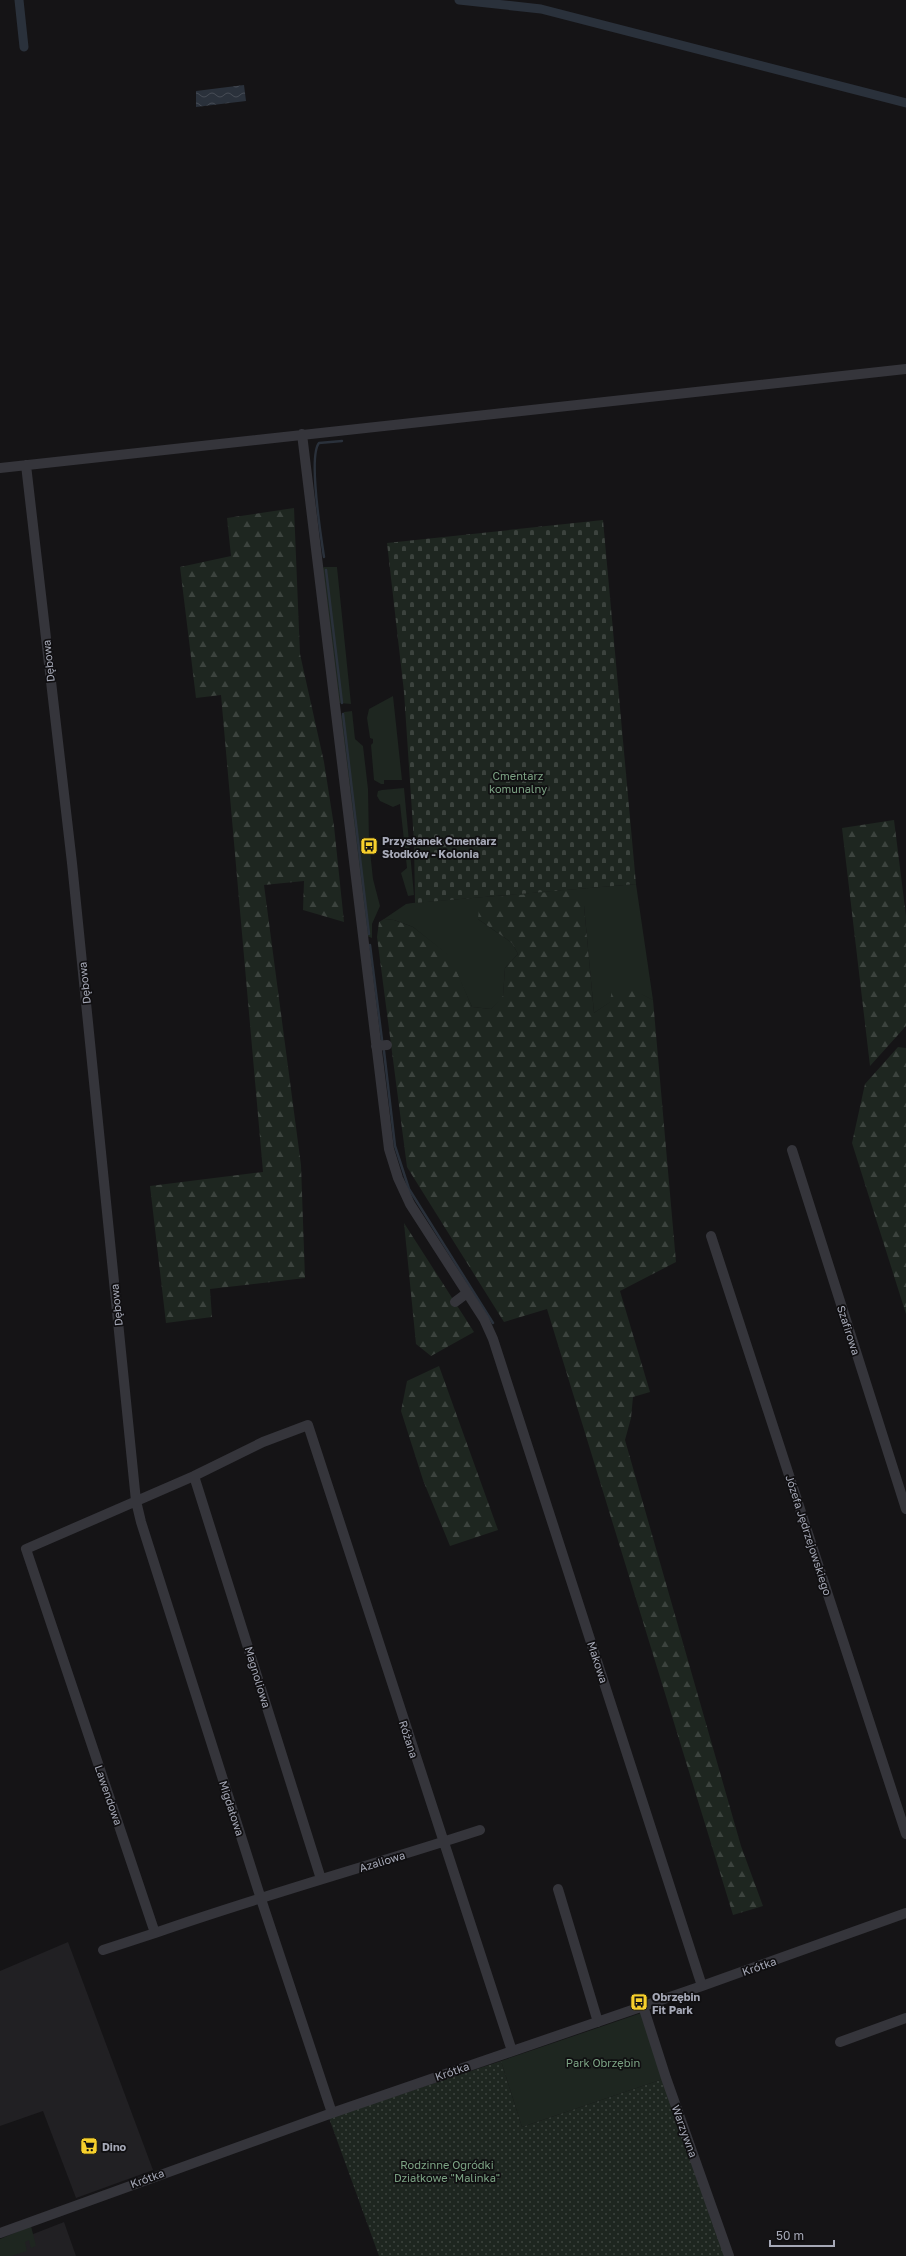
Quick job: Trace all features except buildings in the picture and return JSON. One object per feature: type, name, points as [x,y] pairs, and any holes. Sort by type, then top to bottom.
[{"type":"street","points":[[0,468],[906,369]]},
{"type":"street","name":"Makowa","points":[[302,434],[389,1149],[398,1178],[410,1204],[467,1293],[494,1339],[702,1986]]},
{"type":"street","name":"Dębowa","points":[[26,465],[72,863],[136,1501]]},
{"type":"street","points":[[376,1046],[387,1045]]},
{"type":"street","name":"Szafirowa","points":[[792,1150],[906,1509]]},
{"type":"street","name":"Józefa Jędrzejowskiego","points":[[711,1236],[906,1834]]},
{"type":"street","points":[[455,1302],[467,1293]]},
{"type":"street","name":"Różana","points":[[194,1476],[263,1442],[308,1425],[512,2051]]},
{"type":"street","points":[[136,1501],[194,1476]]},
{"type":"street","name":"Magnoliowa","points":[[194,1476],[321,1879]]},
{"type":"street","name":"Lawendowa","points":[[136,1501],[26,1548],[155,1933]]},
{"type":"street","name":"Migdałowa","points":[[136,1501],[140,1522],[261,1899],[332,2113]]},
{"type":"street","name":"Azaliowa","points":[[261,1899],[480,1830]]},
{"type":"street","points":[[558,1889],[598,2022]]},
{"type":"street","points":[[103,1950],[261,1899]]},
{"type":"street","name":"Krótka","points":[[0,2233],[332,2113],[702,1986],[906,1913]]},
{"type":"street","name":"Warzywna","points":[[643,2006],[666,2078],[729,2256]]},
{"type":"street","points":[[840,2042],[906,2018]]},
{"type":"shaded area","points":[[68,1942],[153,2170],[76,2198],[43,2111],[0,2126],[0,1971]]},
{"type":"shaded area","points":[[64,2222],[76,2256],[0,2256],[0,2247]]},
{"type":"green space","points":[[294,508],[300,654],[324,762],[334,826],[344,922],[303,910],[304,881],[264,885],[301,1165],[305,1278],[210,1289],[212,1317],[166,1323],[150,1186],[263,1172],[221,695],[196,698],[180,567],[231,556],[227,518]]},
{"type":"green space","name":"Cmentarz komunalny","points":[[603,520],[636,884],[415,903],[414,842],[404,692],[387,543]]},
{"type":"green space","points":[[324,567],[337,567],[351,704],[339,703],[322,569]]},
{"type":"green space","points":[[393,696],[402,780],[384,780],[384,784],[381,784],[374,780],[371,745],[373,743],[373,739],[370,738],[367,718],[369,709]]},
{"type":"green space","points":[[352,711],[355,739],[363,746],[368,789],[369,841],[366,842],[366,850],[370,851],[373,879],[380,906],[372,924],[372,938],[367,936],[341,716],[344,712]]},
{"type":"green space","points":[[404,788],[414,895],[408,896],[401,873],[407,868],[400,804],[393,807],[380,801],[377,796],[378,791]]},
{"type":"green space","points":[[894,820],[906,916],[906,1026],[870,1066],[842,828]]},
{"type":"green space","points":[[636,884],[653,1000],[630,989],[594,1013],[584,906],[478,919],[512,943],[518,954],[505,968],[503,997],[491,1009],[472,1007],[449,956],[413,927],[394,920],[384,919],[406,904],[412,903]]},
{"type":"green space","points":[[568,890],[584,906],[594,1013],[610,1002],[612,989],[630,988],[653,1000],[676,1262],[620,1291],[650,1392],[633,1397],[631,1418],[625,1440],[741,1846],[763,1906],[733,1915],[547,1309],[504,1322],[407,1167],[377,937],[379,922],[384,919],[394,920],[413,927],[450,956],[472,1007],[491,1009],[503,996],[505,968],[518,954],[512,943],[478,919],[480,899]]},
{"type":"green space","points":[[898,1047],[906,1048],[906,1314],[852,1143],[865,1084]]},
{"type":"green space","points":[[404,1223],[474,1332],[431,1356],[416,1344]]},
{"type":"green space","points":[[439,1366],[498,1530],[450,1546],[423,1480],[401,1411],[407,1381]]},
{"type":"green space","name":"Park Obrzębin","points":[[644,2012],[666,2078],[522,2127],[501,2061]]},
{"type":"green space","name":"Rodzinne Ogródki Działkowe \"Malinka\"","points":[[501,2061],[522,2127],[666,2078],[728,2256],[379,2256],[329,2118]]},
{"type":"green space","points":[[31,2226],[36,2246],[31,2248],[29,2240],[25,2242],[27,2251],[11,2256],[0,2256],[0,2239]]},
{"type":"water","points":[[244,85],[246,101],[196,107],[196,91]]},
{"type":"waterway","points":[[19,0],[24,47]]},
{"type":"waterway","points":[[459,0],[541,9],[906,103]]},
{"type":"waterway","points":[[324,557],[316,497],[316,451],[319,443],[342,441]]},
{"type":"waterway","points":[[326,570],[342,703]]},
{"type":"waterway","points":[[343,714],[369,934]]},
{"type":"waterway","points":[[370,945],[382,1040]]},
{"type":"waterway","points":[[384,1051],[395,1146],[409,1189],[493,1323]]},
{"type":"place","name":"Przystanek Cmentarz Słodków - Kolonia","points":[[369,846]]},
{"type":"place","name":"Obrzębin Fit Park","points":[[639,2002]]},
{"type":"place","name":"Dino","points":[[89,2146]]}]
